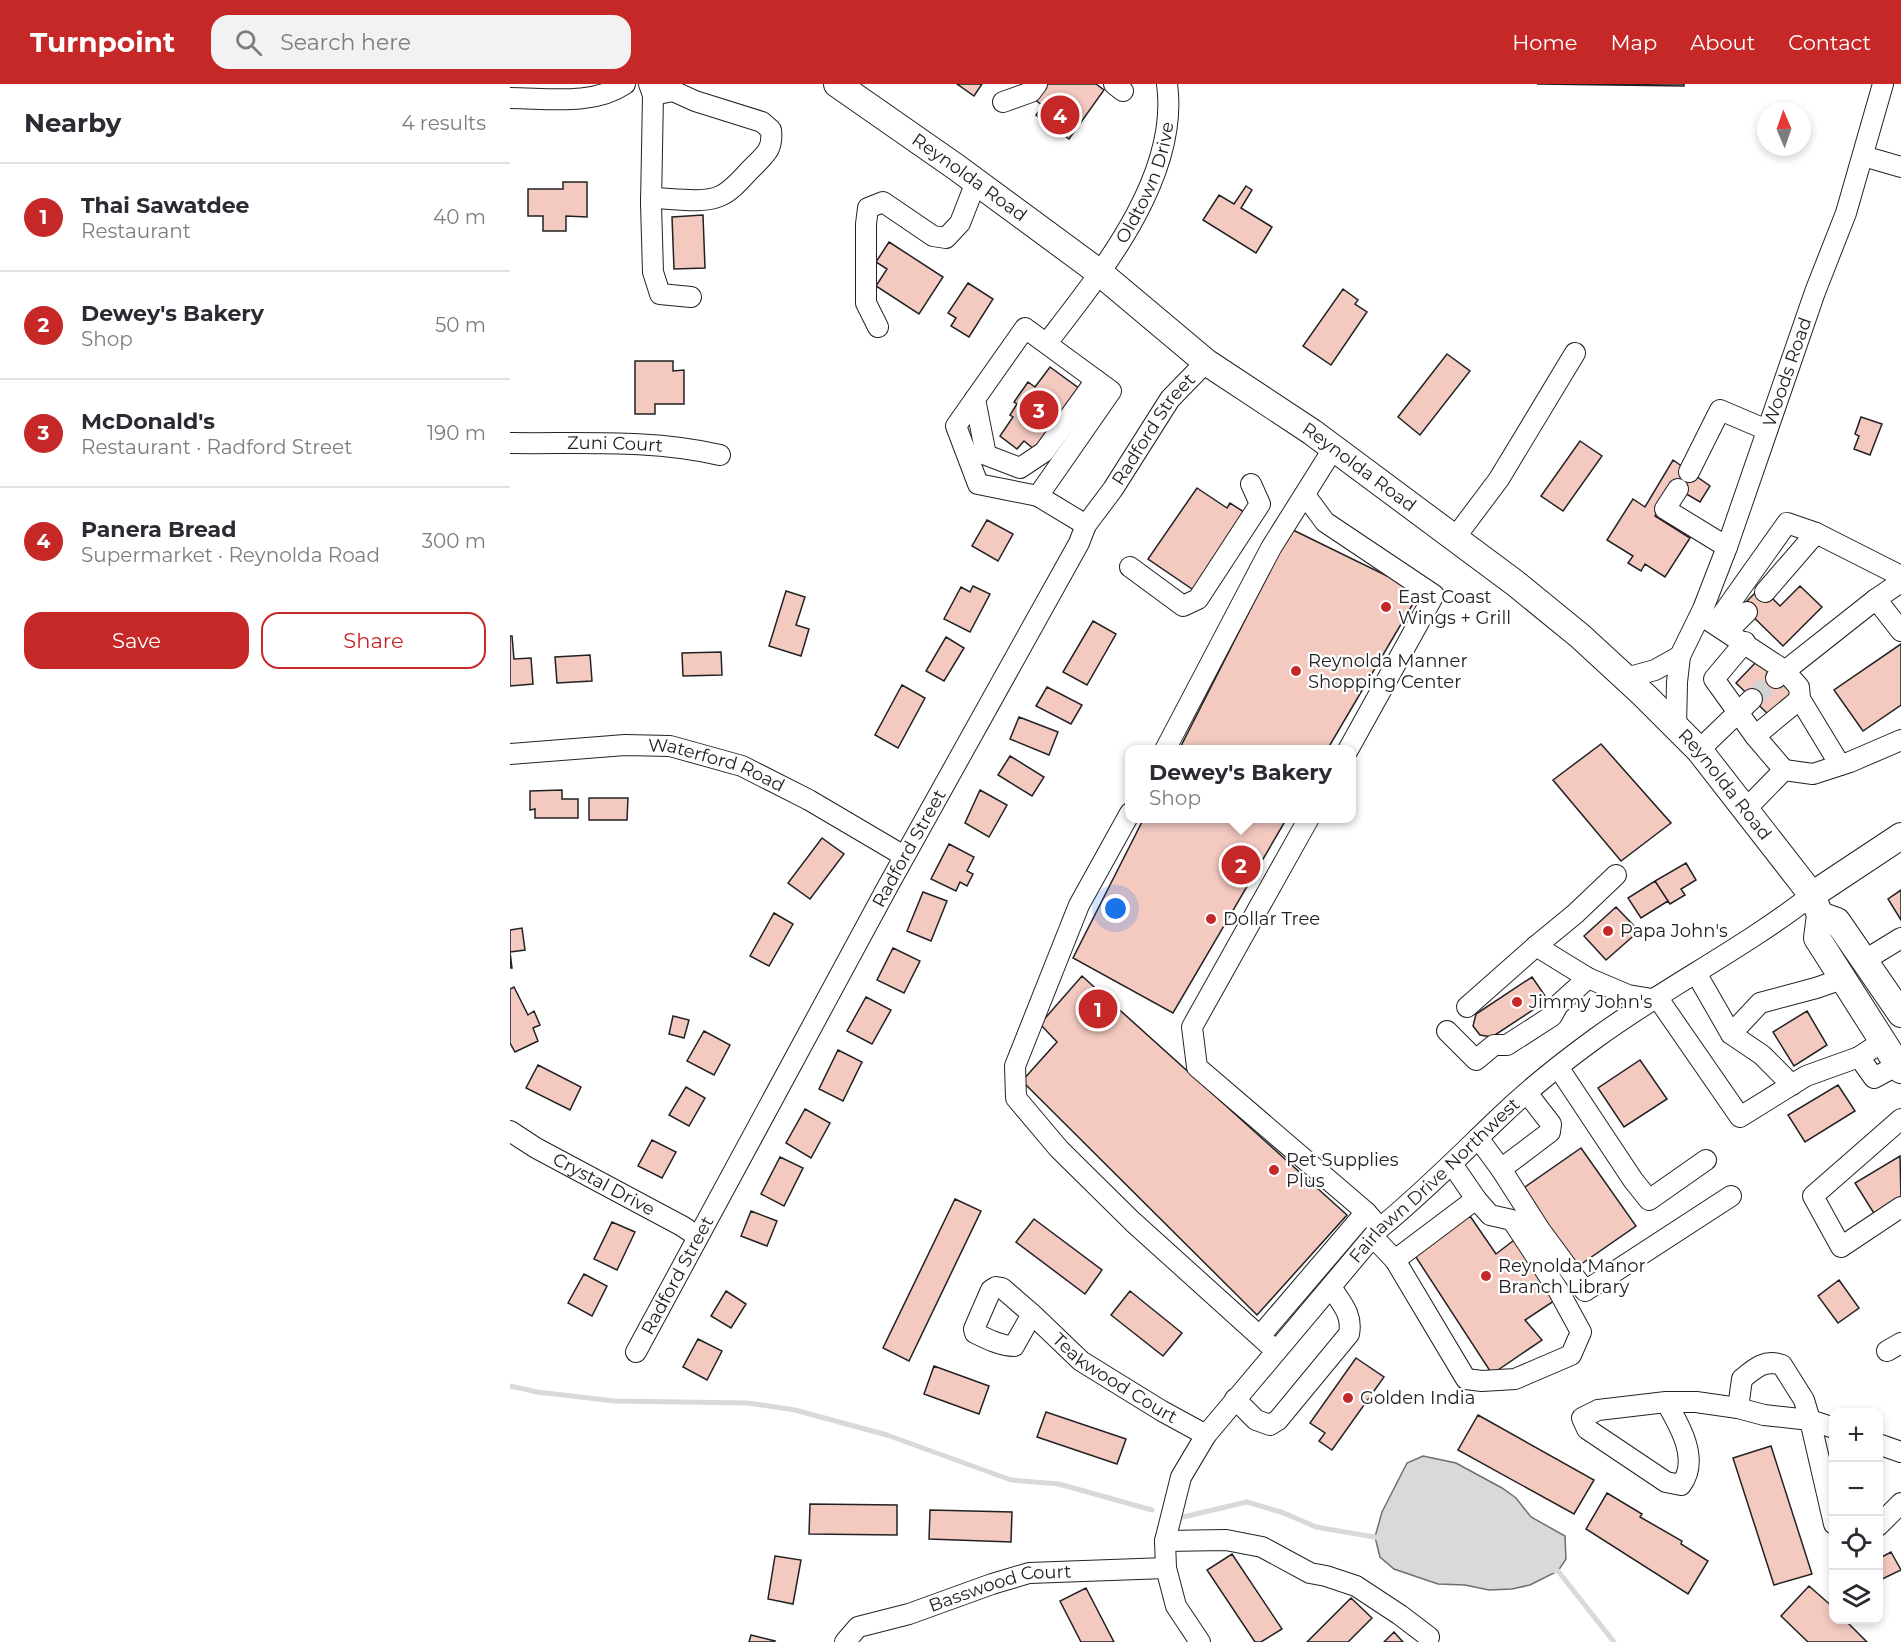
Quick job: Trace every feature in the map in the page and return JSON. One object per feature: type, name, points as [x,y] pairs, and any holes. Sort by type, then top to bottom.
[{"type":"main road","name":"Reynolda Road","points":[[852,88],[1100,273],[1206,362],[1312,432],[1515,583],[1580,636],[1699,750],[1746,809],[1816,905],[1837,921],[1901,1014]]},
{"type":"main road","points":[[1900,1068],[1817,938],[1816,905],[1901,836]]},
{"type":"street","points":[[510,98],[585,98],[607,94],[625,84]]},
{"type":"street","points":[[1003,102],[1031,92],[1037,84]]},
{"type":"street","name":"Oldtown Drive","points":[[1047,344],[1100,273],[1138,210],[1159,165],[1168,112],[1167,84]]},
{"type":"street","name":"Woods Road","points":[[1676,728],[1680,656],[1714,623],[1727,547],[1815,292],[1846,213],[1883,84]]},
{"type":"street","points":[[651,198],[719,197],[733,188],[770,150],[773,141],[771,130],[762,122],[695,101],[673,91],[651,89],[651,198],[653,272],[660,294],[690,297]]},
{"type":"street","points":[[1863,156],[1901,167]]},
{"type":"street","points":[[878,327],[866,303],[868,208],[883,202],[933,237],[946,238],[960,223],[976,182]]},
{"type":"street","points":[[1038,496],[1111,391],[1025,328],[956,426],[978,484],[1038,496],[1086,525]]},
{"type":"street","points":[[1454,539],[1498,479],[1575,353]]},
{"type":"street","name":"Radford Street","points":[[636,1352],[904,856],[1079,543],[1086,525],[1113,489],[1170,399],[1206,362]]},
{"type":"street","points":[[975,399],[986,455],[1020,468],[1044,452],[1096,380]]},
{"type":"street","points":[[1727,547],[1665,509],[1683,481],[1720,410],[1767,430]]},
{"type":"street","name":"Zuni Court","points":[[510,443],[658,444],[692,448],[720,455]]},
{"type":"street","points":[[1168,745],[1271,548],[1334,449]]},
{"type":"street","points":[[1130,567],[1183,606],[1198,599],[1260,504],[1251,484]]},
{"type":"street","points":[[1305,495],[1325,522],[1434,595],[1351,745]]},
{"type":"street","points":[[1714,623],[1787,523],[1816,533],[1900,584],[1876,599],[1780,674]]},
{"type":"street","points":[[1765,592],[1816,533]]},
{"type":"street","points":[[1876,599],[1901,631]]},
{"type":"street","points":[[1714,623],[1747,612]]},
{"type":"street","points":[[1714,623],[1745,642],[1780,674],[1799,687],[1800,699],[1840,765]]},
{"type":"street","points":[[1745,642],[1714,679],[1745,706],[1755,736],[1784,770],[1812,774],[1901,740]]},
{"type":"street","points":[[1626,678],[1655,670],[1680,656]]},
{"type":"street","points":[[1755,736],[1800,699]]},
{"type":"street","points":[[1699,750],[1745,706]]},
{"type":"street","name":"Waterford Road","points":[[510,754],[626,745],[670,746],[742,766],[808,800],[904,856]]},
{"type":"street","points":[[1746,809],[1784,770]]},
{"type":"street","points":[[1125,822],[1079,905],[1015,1066],[1017,1098],[1059,1149],[1133,1222],[1276,1351]]},
{"type":"street","points":[[1308,823],[1192,1027],[1197,1067],[1366,1212],[1466,1379],[1482,1381],[1515,1379],[1572,1355],[1581,1332],[1558,1290],[1512,1220],[1490,1215],[1452,1164]]},
{"type":"street","points":[[1467,1007],[1575,914],[1616,875]]},
{"type":"street","name":"Fairlawn Drive Northwest","points":[[1166,1556],[1181,1477],[1206,1435],[1377,1232],[1527,1093],[1595,1038],[1654,998],[1766,929],[1816,905]]},
{"type":"street","points":[[1865,960],[1901,938]]},
{"type":"street","points":[[1536,946],[1588,978],[1628,996],[1654,998],[1740,1117],[1806,1076],[1859,1057],[1882,1042]]},
{"type":"street","points":[[1696,973],[1731,1034],[1762,1055],[1792,1085]]},
{"type":"street","points":[[1447,1031],[1476,1060],[1494,1045],[1507,1045],[1552,1016],[1558,1005],[1588,978]]},
{"type":"street","points":[[1731,1034],[1760,1003],[1842,979]]},
{"type":"street","points":[[1859,1057],[1874,1078],[1900,1068]]},
{"type":"street","points":[[1558,1068],[1633,1180],[1649,1200],[1706,1160]]},
{"type":"street","points":[[1501,1169],[1550,1132],[1551,1124],[1527,1093]]},
{"type":"street","points":[[1901,1119],[1813,1197],[1841,1247],[1901,1207]]},
{"type":"street","name":"Crystal Drive","points":[[510,1131],[536,1148],[697,1236]]},
{"type":"street","points":[[1478,1138],[1540,1230],[1585,1291],[1731,1196]]},
{"type":"street","points":[[1395,1260],[1476,1199]]},
{"type":"street","points":[[1260,1336],[1366,1212]]},
{"type":"street","points":[[1235,1399],[1256,1420],[1270,1425],[1278,1420],[1349,1334],[1351,1322],[1331,1287]]},
{"type":"street","name":"Teakwood Court","points":[[1032,1314],[1081,1360],[1162,1411],[1206,1435]]},
{"type":"street","points":[[1738,1408],[1742,1378],[1759,1364],[1775,1362],[1782,1365],[1804,1400],[1831,1516]]},
{"type":"street","points":[[1666,1402],[1690,1458],[1688,1476],[1681,1485],[1666,1482],[1587,1430],[1581,1418],[1598,1410],[1666,1402],[1696,1402],[1738,1408],[1764,1415],[1810,1420],[1829,1427]]},
{"type":"street","points":[[1883,1445],[1901,1452]]},
{"type":"street","points":[[1883,1521],[1901,1503]]},
{"type":"street","name":"Basswood Court","points":[[845,1642],[858,1627],[909,1614],[1029,1573],[1166,1556],[1226,1540],[1262,1547],[1310,1573],[1356,1586],[1430,1637]]},
{"type":"street","points":[[1166,1556],[1176,1605],[1200,1642]]},
{"type":"shaded area","points":[[1423,1456],[1456,1463],[1502,1488],[1516,1498],[1531,1517],[1565,1536],[1566,1559],[1558,1571],[1530,1585],[1489,1590],[1465,1585],[1438,1584],[1394,1569],[1380,1557],[1375,1537],[1382,1512],[1407,1463]]},
{"type":"building","points":[[957,84],[982,84],[974,96]]},
{"type":"building","points":[[1042,84],[1096,84],[1104,90],[1069,139],[1036,115],[1043,106],[1033,98]]},
{"type":"building","points":[[1537,84],[1684,84],[1684,86]]},
{"type":"building","points":[[563,182],[587,182],[587,217],[566,216],[566,231],[543,231],[543,216],[528,216],[528,189],[563,189]]},
{"type":"building","points":[[1246,186],[1252,190],[1241,208],[1272,227],[1256,253],[1203,220],[1219,195],[1234,204]]},
{"type":"building","points":[[703,215],[705,268],[674,269],[672,217]]},
{"type":"building","points":[[889,242],[943,277],[919,314],[876,286],[887,269],[876,262]]},
{"type":"building","points":[[968,283],[993,299],[969,337],[951,326],[956,318],[948,313]]},
{"type":"building","points":[[1343,289],[1358,300],[1355,304],[1367,312],[1331,365],[1303,346]]},
{"type":"building","points":[[1447,354],[1470,371],[1420,435],[1398,417]]},
{"type":"building","points":[[635,361],[673,361],[673,371],[684,370],[684,404],[655,404],[655,414],[635,414]]},
{"type":"building","points":[[1050,367],[1080,389],[1035,450],[1024,441],[1017,449],[1000,436],[1013,417],[1010,415],[1017,404],[1014,402],[1028,382],[1035,387]]},
{"type":"building","points":[[1861,417],[1882,424],[1870,455],[1854,449],[1859,436],[1855,434]]},
{"type":"building","points":[[1580,441],[1602,456],[1563,511],[1541,496]]},
{"type":"building","points":[[1673,460],[1710,486],[1700,502],[1673,486],[1655,516],[1690,538],[1665,577],[1645,564],[1641,571],[1628,563],[1633,556],[1607,540],[1633,499],[1645,507]]},
{"type":"building","points":[[1197,488],[1227,508],[1230,503],[1247,514],[1195,591],[1148,559]]},
{"type":"building","points":[[987,520],[1013,534],[998,561],[972,546]]},
{"type":"building","name":"Reynolda Manner Shopping Center","points":[[1291,529],[1420,592],[1330,745],[1182,745]]},
{"type":"building","points":[[973,586],[990,594],[970,632],[944,619],[961,587],[970,592]]},
{"type":"building","points":[[1800,586],[1822,607],[1783,646],[1742,606],[1761,587],[1780,606]]},
{"type":"building","points":[[786,591],[805,597],[796,625],[809,629],[801,656],[769,646]]},
{"type":"building","points":[[1093,621],[1116,634],[1087,685],[1063,672]]},
{"type":"building","points":[[510,636],[512,636],[514,659],[531,658],[533,684],[510,686]]},
{"type":"building","points":[[946,637],[964,648],[944,681],[926,671]]},
{"type":"building","points":[[1901,644],[1901,705],[1863,731],[1834,690]]},
{"type":"building","points":[[721,652],[722,675],[683,676],[682,653]]},
{"type":"building","points":[[590,655],[592,681],[557,683],[555,657]]},
{"type":"building","points":[[1758,660],[1793,694],[1771,717],[1736,683]]},
{"type":"building","points":[[902,685],[925,698],[898,748],[875,735]]},
{"type":"building","points":[[1047,687],[1082,705],[1071,724],[1036,706]]},
{"type":"building","points":[[1019,717],[1058,732],[1049,755],[1010,739]]},
{"type":"building","points":[[1601,744],[1671,823],[1621,861],[1553,780]]},
{"type":"building","points":[[1010,756],[1044,777],[1032,796],[998,775]]},
{"type":"building","points":[[562,790],[562,799],[578,799],[578,818],[535,818],[535,809],[530,810],[530,791]]},
{"type":"building","points":[[980,790],[1007,805],[989,837],[965,823]]},
{"type":"building","points":[[589,798],[628,798],[627,820],[589,820]]},
{"type":"building","points":[[1141,823],[1284,823],[1173,1013],[1073,958]]},
{"type":"building","points":[[822,838],[844,854],[810,899],[788,883]]},
{"type":"building","points":[[949,844],[974,857],[967,871],[973,874],[967,886],[960,882],[956,891],[931,879]]},
{"type":"building","points":[[1686,863],[1696,880],[1681,889],[1685,895],[1670,904],[1655,881]]},
{"type":"building","points":[[1655,881],[1668,901],[1641,918],[1628,898]]},
{"type":"building","points":[[1901,890],[1901,920],[1888,899]]},
{"type":"building","points":[[923,892],[947,901],[931,941],[907,931]]},
{"type":"building","points":[[1616,907],[1639,931],[1606,960],[1584,936]]},
{"type":"building","points":[[774,913],[793,924],[769,966],[750,956]]},
{"type":"building","points":[[522,928],[525,950],[510,952],[510,930]]},
{"type":"building","points":[[893,948],[920,961],[904,993],[877,980]]},
{"type":"building","points":[[1082,976],[1347,1215],[1257,1315],[1022,1081],[1057,1042],[1040,1024]]},
{"type":"building","points":[[1532,977],[1548,1000],[1492,1037],[1480,1035],[1473,1026],[1476,1014]]},
{"type":"building","points":[[514,987],[528,1015],[534,1011],[540,1025],[533,1028],[538,1041],[515,1052],[510,1043],[510,989]]},
{"type":"building","points":[[866,997],[891,1010],[872,1044],[847,1031]]},
{"type":"building","points":[[1807,1011],[1827,1045],[1794,1066],[1773,1032]]},
{"type":"building","points":[[673,1016],[689,1020],[684,1038],[669,1034]]},
{"type":"building","points":[[704,1031],[730,1045],[714,1075],[687,1061]]},
{"type":"building","points":[[838,1050],[862,1062],[843,1101],[819,1089]]},
{"type":"building","points":[[1640,1060],[1667,1099],[1624,1127],[1598,1088]]},
{"type":"building","points":[[538,1065],[581,1087],[570,1110],[526,1088]]},
{"type":"building","points":[[1838,1085],[1855,1111],[1805,1142],[1788,1115]]},
{"type":"building","points":[[686,1087],[705,1098],[689,1126],[669,1115]]},
{"type":"building","points":[[805,1109],[830,1123],[811,1158],[786,1143]]},
{"type":"building","points":[[652,1140],[676,1152],[662,1178],[638,1166]]},
{"type":"building","points":[[1581,1148],[1636,1226],[1577,1267],[1522,1189]]},
{"type":"building","points":[[1900,1156],[1901,1199],[1875,1215],[1855,1183]]},
{"type":"building","points":[[780,1157],[803,1168],[784,1206],[761,1194]]},
{"type":"building","points":[[955,1199],[981,1211],[909,1361],[883,1348]]},
{"type":"building","points":[[751,1211],[777,1221],[767,1246],[741,1236]]},
{"type":"building","name":"Reynolda Manor Branch Library","points":[[1470,1216],[1496,1254],[1518,1237],[1557,1299],[1525,1320],[1542,1340],[1492,1374],[1412,1251]]},
{"type":"building","points":[[1034,1219],[1102,1270],[1085,1294],[1016,1242]]},
{"type":"building","points":[[612,1222],[635,1232],[617,1270],[594,1259]]},
{"type":"building","points":[[584,1274],[607,1286],[592,1316],[568,1303]]},
{"type":"building","points":[[1839,1280],[1859,1308],[1838,1323],[1818,1296]]},
{"type":"building","points":[[726,1291],[746,1304],[731,1328],[711,1316]]},
{"type":"building","points":[[1130,1291],[1182,1333],[1163,1356],[1111,1315]]},
{"type":"building","points":[[698,1339],[722,1351],[707,1380],[683,1367]]},
{"type":"building","points":[[1356,1358],[1384,1377],[1332,1450],[1319,1441],[1325,1433],[1310,1423]]},
{"type":"building","points":[[934,1366],[989,1386],[979,1414],[924,1394]]},
{"type":"building","points":[[1046,1412],[1126,1439],[1117,1464],[1037,1437]]},
{"type":"building","points":[[1478,1415],[1594,1480],[1574,1514],[1458,1450]]},
{"type":"building","points":[[1771,1446],[1812,1574],[1774,1585],[1733,1458]]},
{"type":"building","points":[[1607,1493],[1642,1514],[1640,1517],[1682,1541],[1681,1544],[1708,1561],[1688,1594],[1586,1529]]},
{"type":"building","points":[[810,1504],[897,1505],[897,1535],[809,1534]]},
{"type":"building","points":[[930,1510],[1012,1512],[1011,1542],[929,1539]]},
{"type":"building","points":[[1891,1552],[1901,1570],[1883,1579],[1883,1556]]},
{"type":"building","points":[[1232,1554],[1282,1629],[1261,1642],[1255,1642],[1207,1570]]},
{"type":"building","points":[[775,1556],[801,1560],[793,1604],[768,1599]]},
{"type":"building","points":[[1809,1586],[1829,1604],[1829,1624],[1849,1624],[1867,1642],[1808,1642],[1781,1616]]},
{"type":"building","points":[[1086,1588],[1114,1642],[1081,1642],[1060,1601]]},
{"type":"building","points":[[1351,1598],[1372,1618],[1348,1642],[1307,1642]]},
{"type":"building","points":[[1394,1632],[1403,1642],[1384,1642]]},
{"type":"building","points":[[751,1635],[775,1641],[749,1642]]},
{"type":"waterway","points":[[510,1386],[537,1392],[615,1401],[748,1403],[795,1410],[887,1435],[1011,1480],[1059,1484],[1152,1510]]},
{"type":"waterway","points":[[1183,1517],[1247,1502],[1284,1513],[1316,1527],[1380,1538]]},
{"type":"waterway","points":[[1551,1570],[1558,1571],[1614,1642]]},
{"type":"tunnel","points":[[1752,699],[1776,678]]},
{"type":"place","name":"Panera Bread","points":[[1060,115]]},
{"type":"place","name":"McDonald's","points":[[1039,410]]},
{"type":"place","name":"East Coast Wings + Grill","points":[[1386,607]]},
{"type":"place","name":"Reynolda Manner Shopping Center","points":[[1296,671]]},
{"type":"place","name":"Dewey's Bakery","points":[[1241,865]]},
{"type":"place","name":"Dollar Tree","points":[[1211,919]]},
{"type":"place","name":"Papa John's","points":[[1608,931]]},
{"type":"place","name":"Jimmy John's","points":[[1517,1002]]},
{"type":"place","name":"Thai Sawatdee","points":[[1098,1009]]},
{"type":"place","name":"Pet Supplies Plus","points":[[1274,1170]]},
{"type":"place","name":"Reynolda Manor Branch Library","points":[[1486,1276]]},
{"type":"place","name":"Golden India","points":[[1348,1398]]}]
